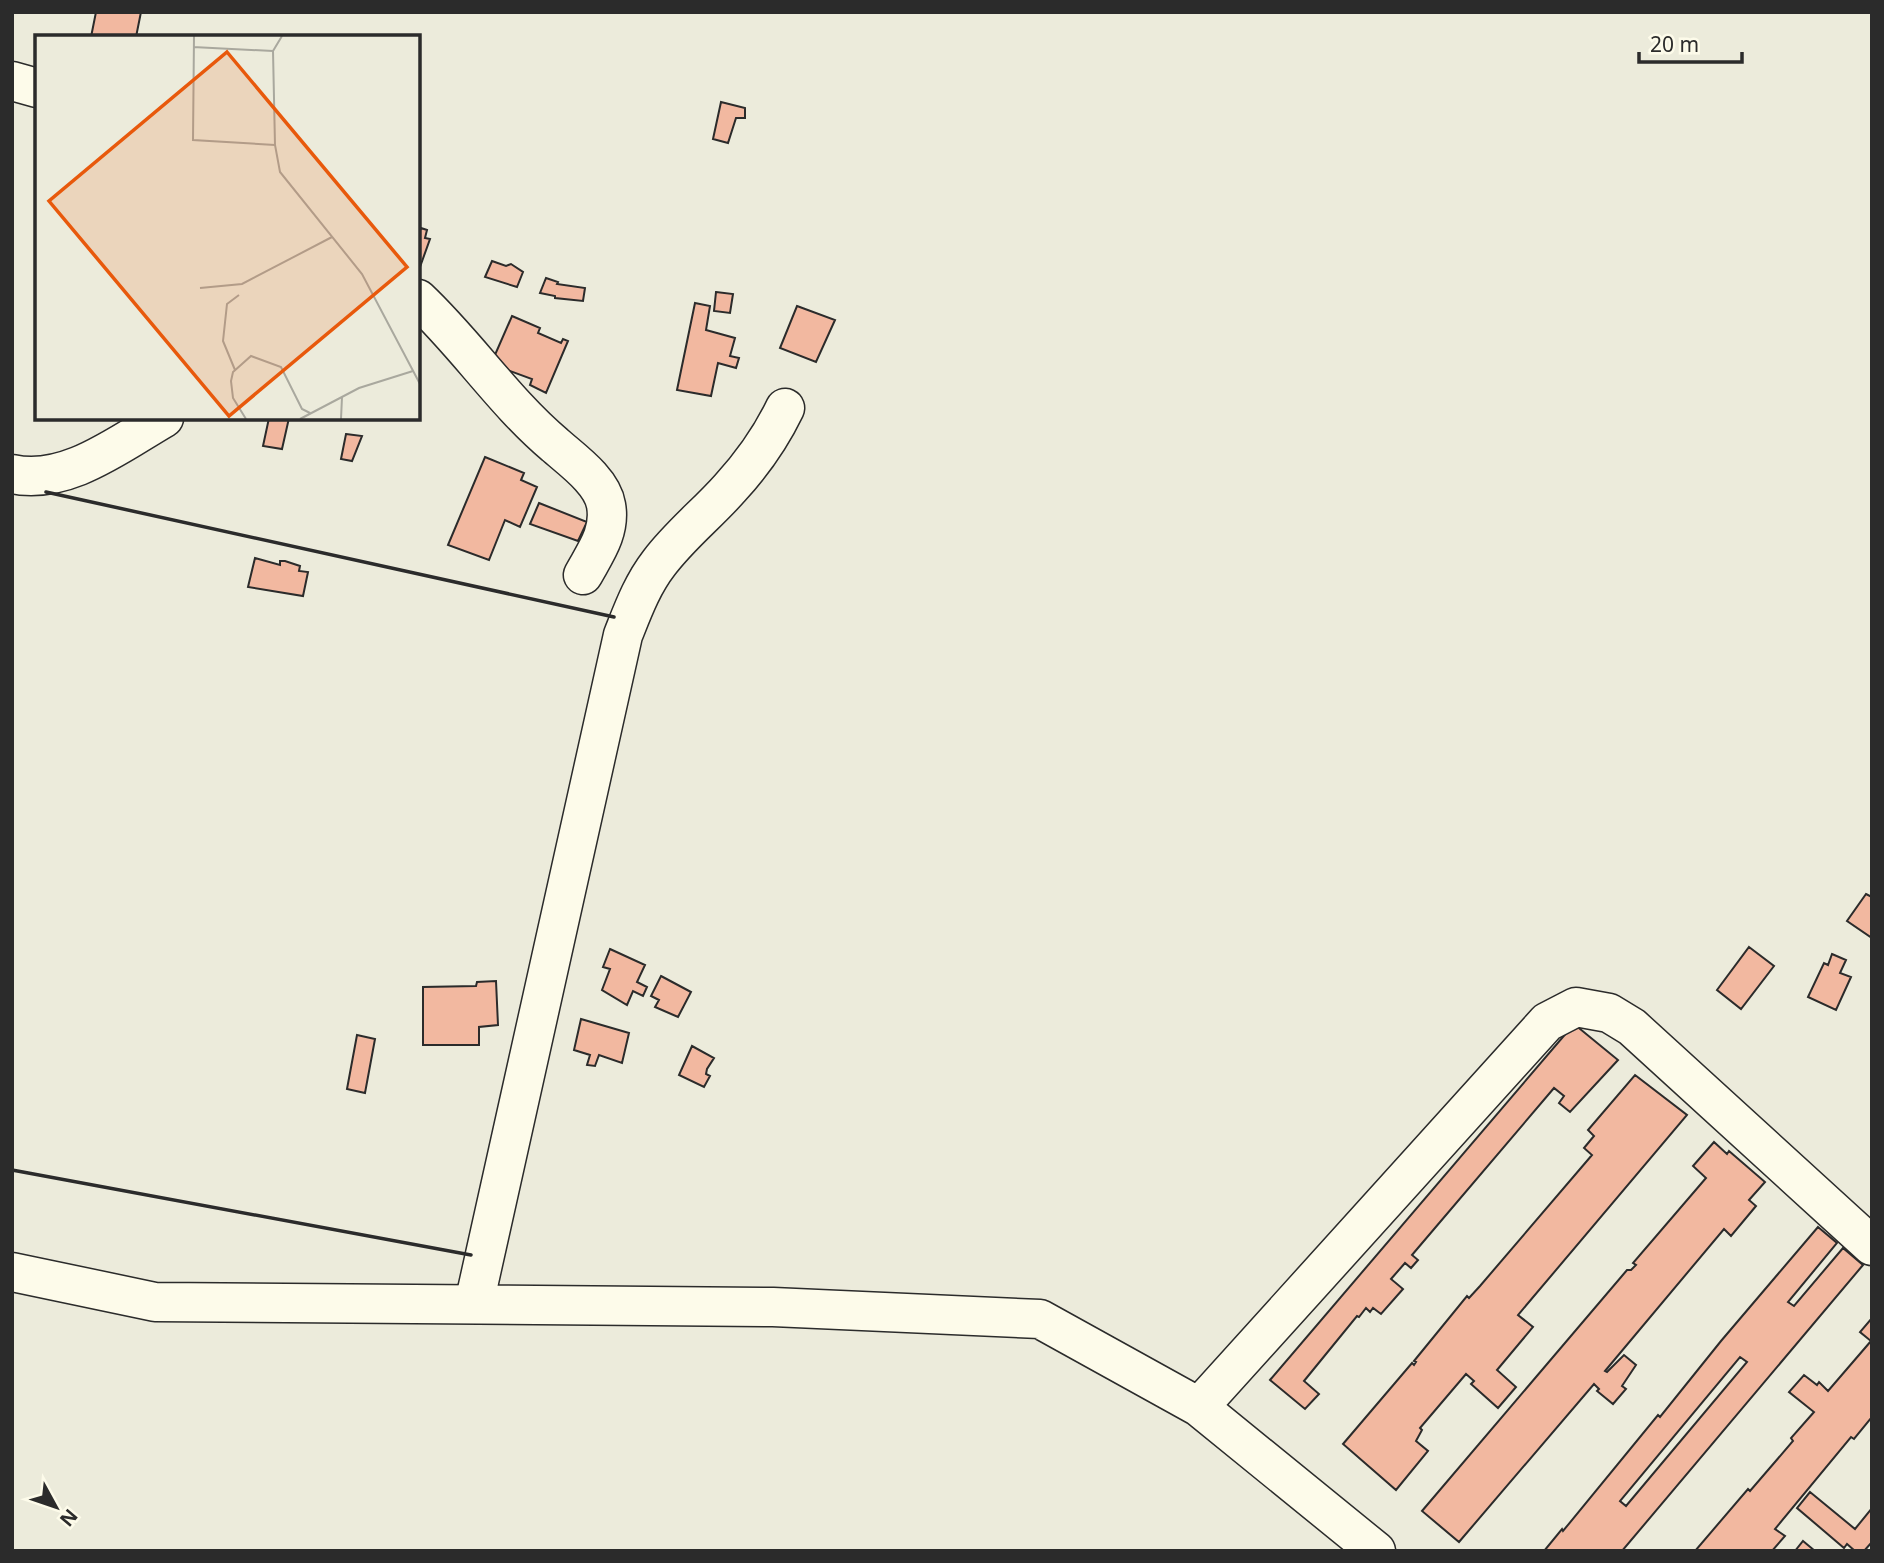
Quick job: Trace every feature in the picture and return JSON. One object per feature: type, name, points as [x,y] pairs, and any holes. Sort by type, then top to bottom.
[{"type":"street","points":[[12,81],[35,87]]},
{"type":"street","points":[[420,301],[439,318],[469,356],[537,430],[590,475],[606,503],[606,531],[583,575]]},
{"type":"street","points":[[474,1304],[623,635],[640,591],[659,563],[684,533],[731,488],[771,435],[785,408]]},
{"type":"street","points":[[12,474],[27,478],[61,473],[91,460],[161,420]]},
{"type":"street","points":[[1199,1407],[1547,1022],[1576,1007],[1609,1013],[1632,1027],[1872,1246]]},
{"type":"street","points":[[12,1272],[155,1301],[773,1307],[1040,1319],[1199,1407],[1376,1551]]},
{"type":"shaded area","points":[[12,12],[1872,12],[1872,1551],[12,1551]]},
{"type":"building","points":[[96,12],[141,12],[136,35],[91,35]]},
{"type":"building","points":[[721,102],[745,108],[745,118],[736,118],[728,143],[713,139]]},
{"type":"building","points":[[421,228],[427,230],[425,238],[430,239],[420,267]]},
{"type":"building","points":[[492,261],[506,266],[511,264],[523,272],[517,287],[485,277]]},
{"type":"building","points":[[546,278],[558,282],[557,284],[585,288],[583,301],[555,298],[540,293]]},
{"type":"building","points":[[716,292],[733,294],[730,313],[714,311]]},
{"type":"building","points":[[695,303],[710,306],[706,330],[735,338],[730,356],[739,358],[736,368],[718,363],[711,396],[677,390]]},
{"type":"building","points":[[797,306],[835,320],[816,362],[780,348]]},
{"type":"building","points":[[512,316],[540,328],[538,333],[561,343],[563,339],[568,341],[546,393],[530,385],[532,379],[491,364]]},
{"type":"building","points":[[269,420],[289,420],[282,449],[263,446]]},
{"type":"building","points":[[346,434],[362,436],[352,461],[341,459]]},
{"type":"building","points":[[485,457],[524,473],[521,480],[537,487],[520,527],[505,520],[489,560],[448,545]]},
{"type":"building","points":[[539,503],[587,522],[578,541],[530,524]]},
{"type":"building","points":[[255,558],[280,565],[280,561],[285,561],[300,566],[299,571],[308,572],[303,596],[248,587]]},
{"type":"building","points":[[1866,894],[1872,897],[1872,938],[1847,921]]},
{"type":"building","points":[[1749,947],[1774,966],[1741,1009],[1717,990]]},
{"type":"building","points":[[610,949],[645,965],[637,982],[647,987],[643,996],[633,991],[627,1005],[602,990],[610,969],[603,967]]},
{"type":"building","points":[[1832,954],[1846,960],[1840,973],[1851,977],[1836,1010],[1808,997],[1824,963],[1828,965]]},
{"type":"building","points":[[661,976],[691,992],[678,1017],[655,1007],[659,1000],[651,996]]},
{"type":"building","points":[[496,981],[498,1025],[479,1027],[479,1045],[423,1045],[423,987],[476,986],[477,982]]},
{"type":"building","points":[[581,1019],[629,1033],[622,1063],[599,1055],[595,1066],[587,1065],[590,1055],[574,1050]]},
{"type":"building","points":[[1574,1024],[1618,1060],[1570,1112],[1559,1103],[1564,1096],[1554,1088],[1412,1255],[1418,1260],[1411,1268],[1405,1263],[1391,1279],[1403,1289],[1381,1314],[1373,1308],[1370,1312],[1366,1308],[1357,1316],[1304,1381],[1319,1394],[1305,1409],[1270,1380]]},
{"type":"building","points":[[357,1035],[375,1039],[365,1093],[347,1089]]},
{"type":"building","points":[[692,1046],[714,1058],[707,1069],[706,1074],[710,1076],[704,1087],[679,1075]]},
{"type":"building","points":[[1635,1075],[1687,1115],[1518,1315],[1533,1327],[1497,1370],[1516,1387],[1498,1408],[1471,1384],[1474,1381],[1466,1374],[1420,1428],[1422,1430],[1416,1441],[1428,1451],[1396,1490],[1343,1444],[1412,1363],[1414,1365],[1414,1361],[1467,1296],[1469,1298],[1480,1286],[1592,1155],[1584,1148],[1594,1136],[1588,1130]]},
{"type":"building","points":[[1714,1142],[1727,1154],[1729,1151],[1765,1182],[1749,1200],[1756,1206],[1731,1236],[1724,1229],[1605,1371],[1624,1355],[1636,1365],[1622,1386],[1626,1389],[1613,1404],[1597,1391],[1599,1389],[1594,1384],[1459,1542],[1422,1511],[1627,1270],[1636,1265],[1633,1263],[1706,1178],[1693,1166]]},
{"type":"building","points":[[1818,1227],[1837,1243],[1788,1302],[1794,1306],[1843,1248],[1863,1265],[1622,1551],[1544,1551],[1658,1415],[1660,1417]],"holes":[[[1740,1357],[1747,1362],[1626,1506],[1620,1501]]]},
{"type":"building","points":[[1872,1318],[1872,1417],[1854,1439],[1851,1437],[1775,1529],[1785,1536],[1772,1551],[1695,1551],[1793,1441],[1791,1438],[1814,1412],[1789,1392],[1804,1375],[1817,1385],[1819,1382],[1828,1391],[1871,1341],[1860,1332]]},
{"type":"building","points":[[1810,1492],[1855,1529],[1872,1508],[1872,1542],[1864,1551],[1855,1551],[1847,1544],[1844,1548],[1797,1508]]},
{"type":"building","points":[[1803,1541],[1815,1551],[1795,1551]]},
{"type":"wall","points":[[46,492],[614,617]]},
{"type":"wall","points":[[12,1170],[471,1255]]}]
